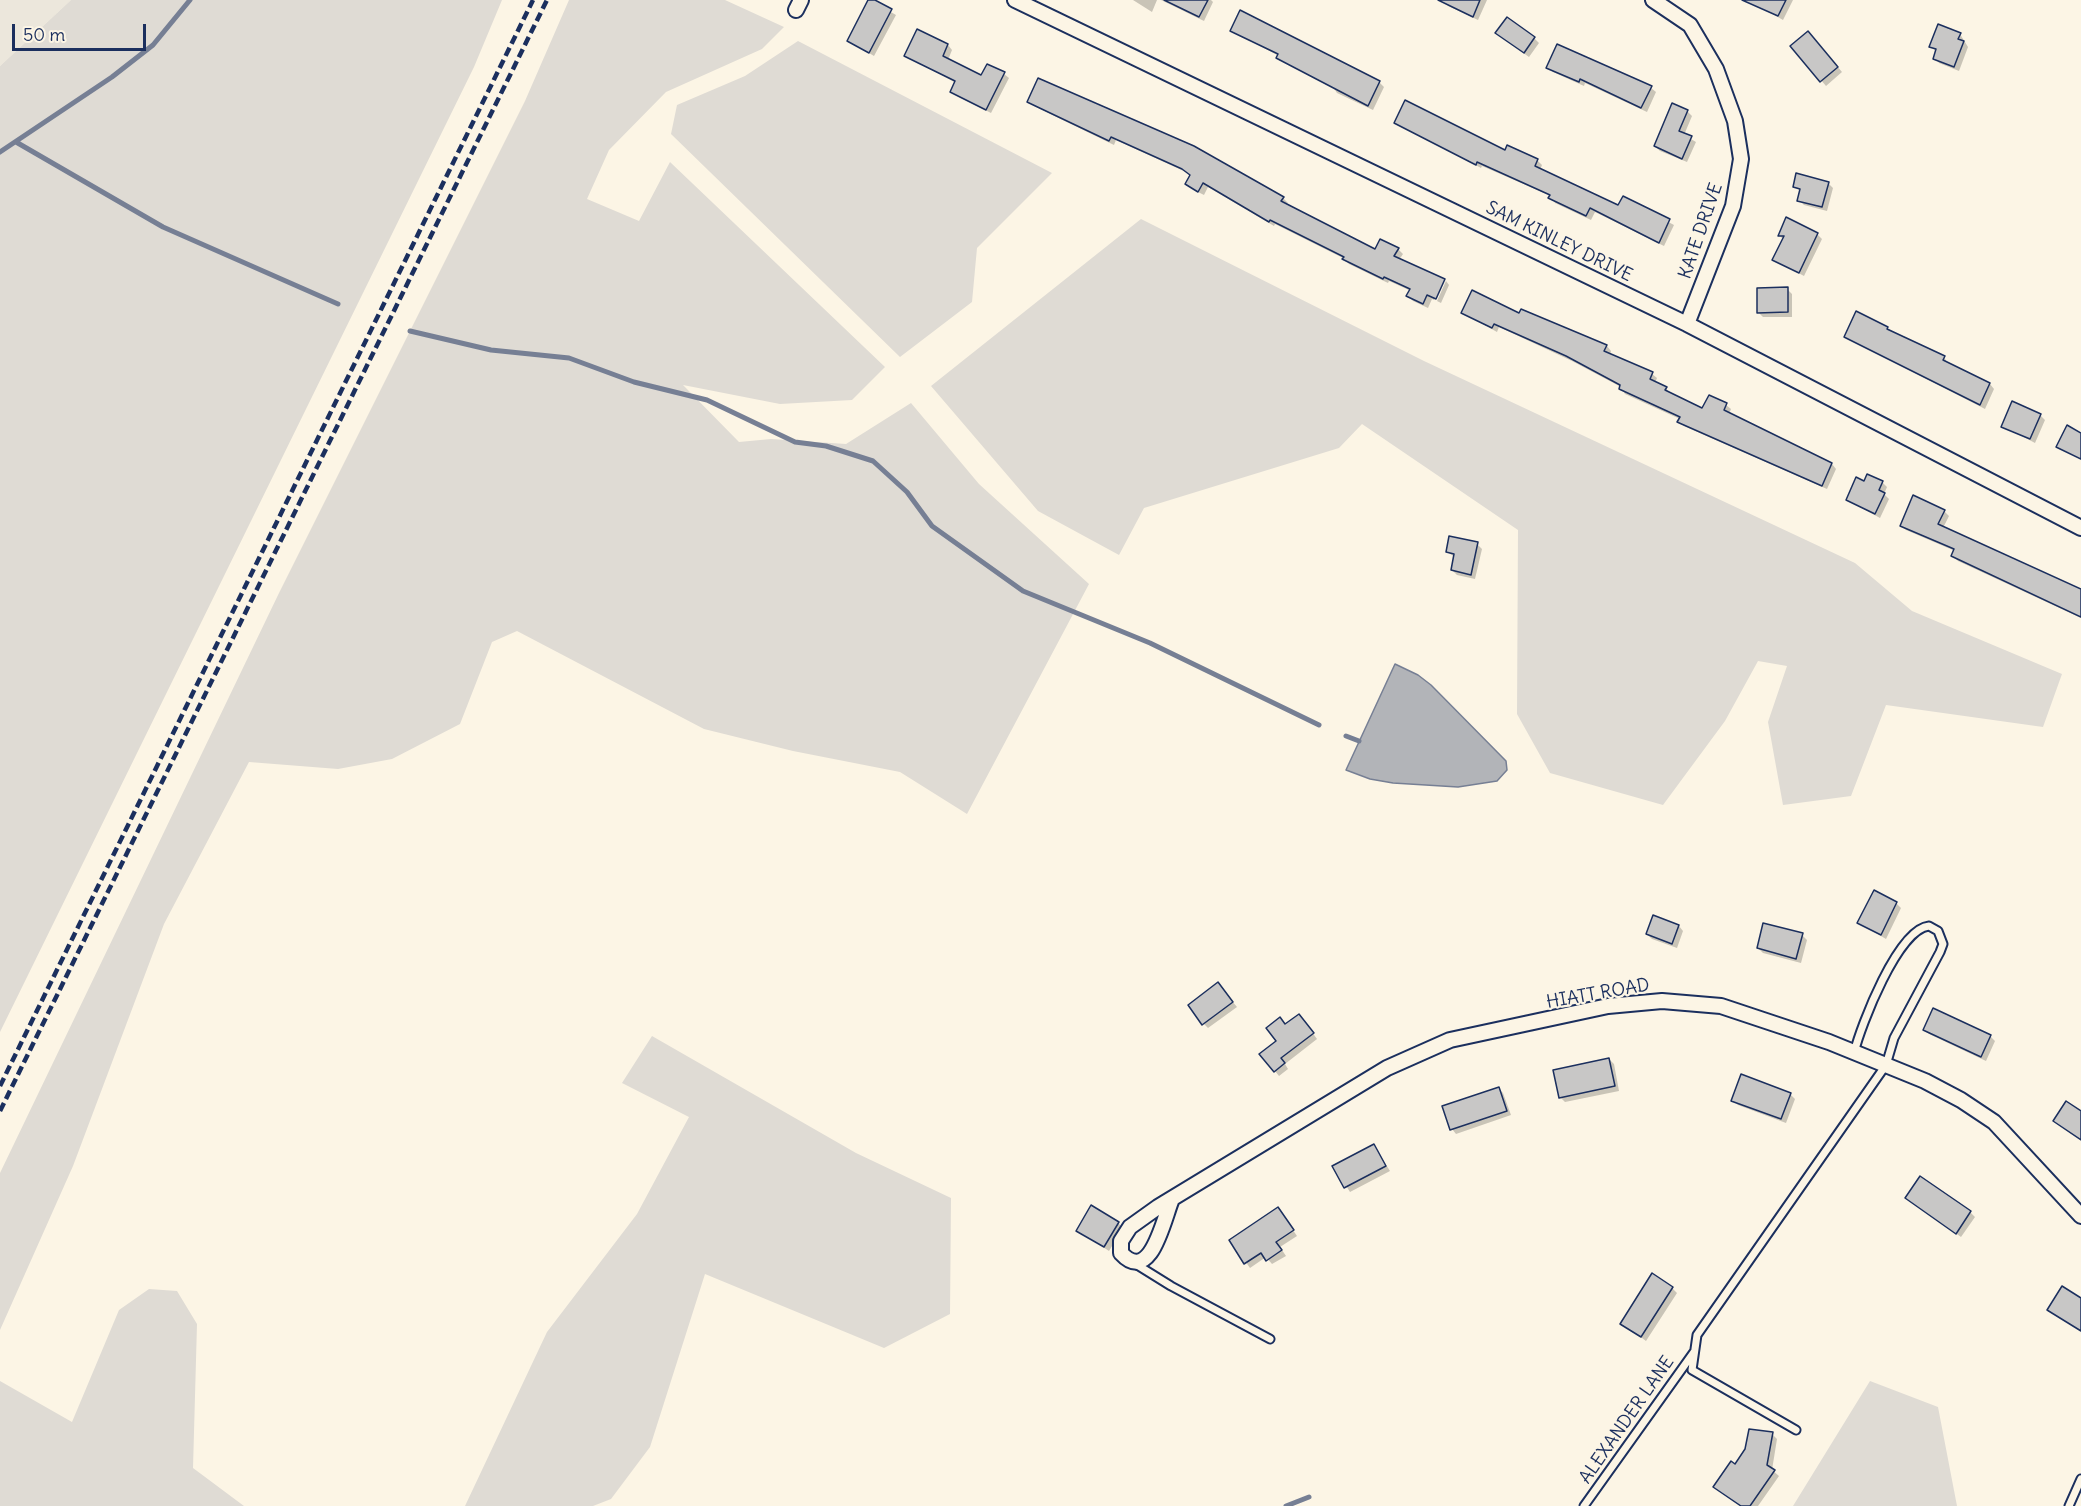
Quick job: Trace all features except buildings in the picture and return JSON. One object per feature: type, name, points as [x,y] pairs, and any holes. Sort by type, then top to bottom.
[{"type":"street","name":"SAM KINLEY DRIVE","points":[[1015,0],[1687,324],[2081,528]]},
{"type":"street","name":"KATE DRIVE","points":[[1653,0],[1690,25],[1716,69],[1735,121],[1742,159],[1732,206],[1687,324]]},
{"type":"street","name":"HIATT ROAD","points":[[1132,1262],[1121,1253],[1120,1246],[1123,1237],[1141,1219],[1387,1068],[1450,1040],[1608,1006],[1662,1001],[1721,1006],[1926,1081],[1994,1122],[2081,1216]]},
{"type":"street","points":[[1132,1262],[1141,1261],[1151,1254],[1172,1199]]},
{"type":"lane","name":"ALEXANDER LANE","points":[[1584,1506],[1695,1351],[1697,1335],[1886,1065],[1899,1028],[1940,952],[1941,937],[1933,928],[1920,928],[1892,964],[1863,1022],[1854,1053]]},
{"type":"lane","points":[[1132,1262],[1171,1286],[1270,1339]]},
{"type":"lane","points":[[1695,1351],[1692,1370],[1796,1430]]},
{"type":"lane","points":[[2069,1506],[2081,1479]]},
{"type":"shaded area","points":[[0,0],[71,0],[0,66]]},
{"type":"shaded area","points":[[71,0],[502,0],[474,67],[0,1032],[0,66]]},
{"type":"shaded area","points":[[569,0],[725,0],[784,27],[762,49],[666,92],[609,150],[587,199],[639,221],[670,162],[885,367],[852,400],[780,404],[683,385],[739,442],[771,439],[846,444],[911,403],[979,484],[1089,584],[967,814],[900,772],[793,751],[704,729],[517,631],[492,642],[460,724],[392,759],[338,769],[249,762],[164,924],[73,1166],[0,1330],[0,1173],[279,593],[525,101]]},
{"type":"shaded area","points":[[798,41],[1052,173],[977,248],[972,302],[900,357],[671,134],[677,105],[745,76]]},
{"type":"shaded area","points":[[1141,219],[1424,361],[1855,563],[1912,611],[2062,674],[2043,727],[1886,705],[1851,796],[1783,805],[1768,722],[1787,666],[1758,661],[1725,721],[1663,805],[1550,773],[1517,714],[1518,530],[1362,424],[1339,448],[1144,508],[1119,555],[1038,511],[931,386]]},
{"type":"shaded area","points":[[1395,664],[1418,675],[1431,685],[1506,761],[1507,770],[1497,781],[1458,787],[1393,783],[1370,779],[1346,770]]},
{"type":"shaded area","points":[[652,1036],[856,1153],[951,1198],[950,1314],[884,1348],[705,1274],[650,1447],[611,1499],[593,1506],[465,1506],[547,1332],[637,1214],[689,1117],[622,1083]]},
{"type":"shaded area","points":[[149,1289],[177,1291],[197,1324],[193,1468],[244,1506],[0,1506],[0,1381],[72,1422],[119,1310]]},
{"type":"shaded area","points":[[1870,1381],[1938,1407],[1957,1506],[1793,1506]]},
{"type":"waterway","points":[[0,152],[112,77],[153,45],[190,0]]},
{"type":"waterway","points":[[16,142],[163,227],[338,304]]},
{"type":"waterway","points":[[410,331],[491,350],[569,358],[634,382],[707,400],[795,442],[826,446],[873,461],[907,492],[932,526],[1023,591],[1150,643],[1319,725]]},
{"type":"waterway","points":[[1346,736],[1359,741]]},
{"type":"waterway","points":[[1286,1506],[1309,1497]]},
{"type":"railway","points":[[0,1086],[533,0]]},
{"type":"railway","points":[[0,1111],[547,0]]}]
